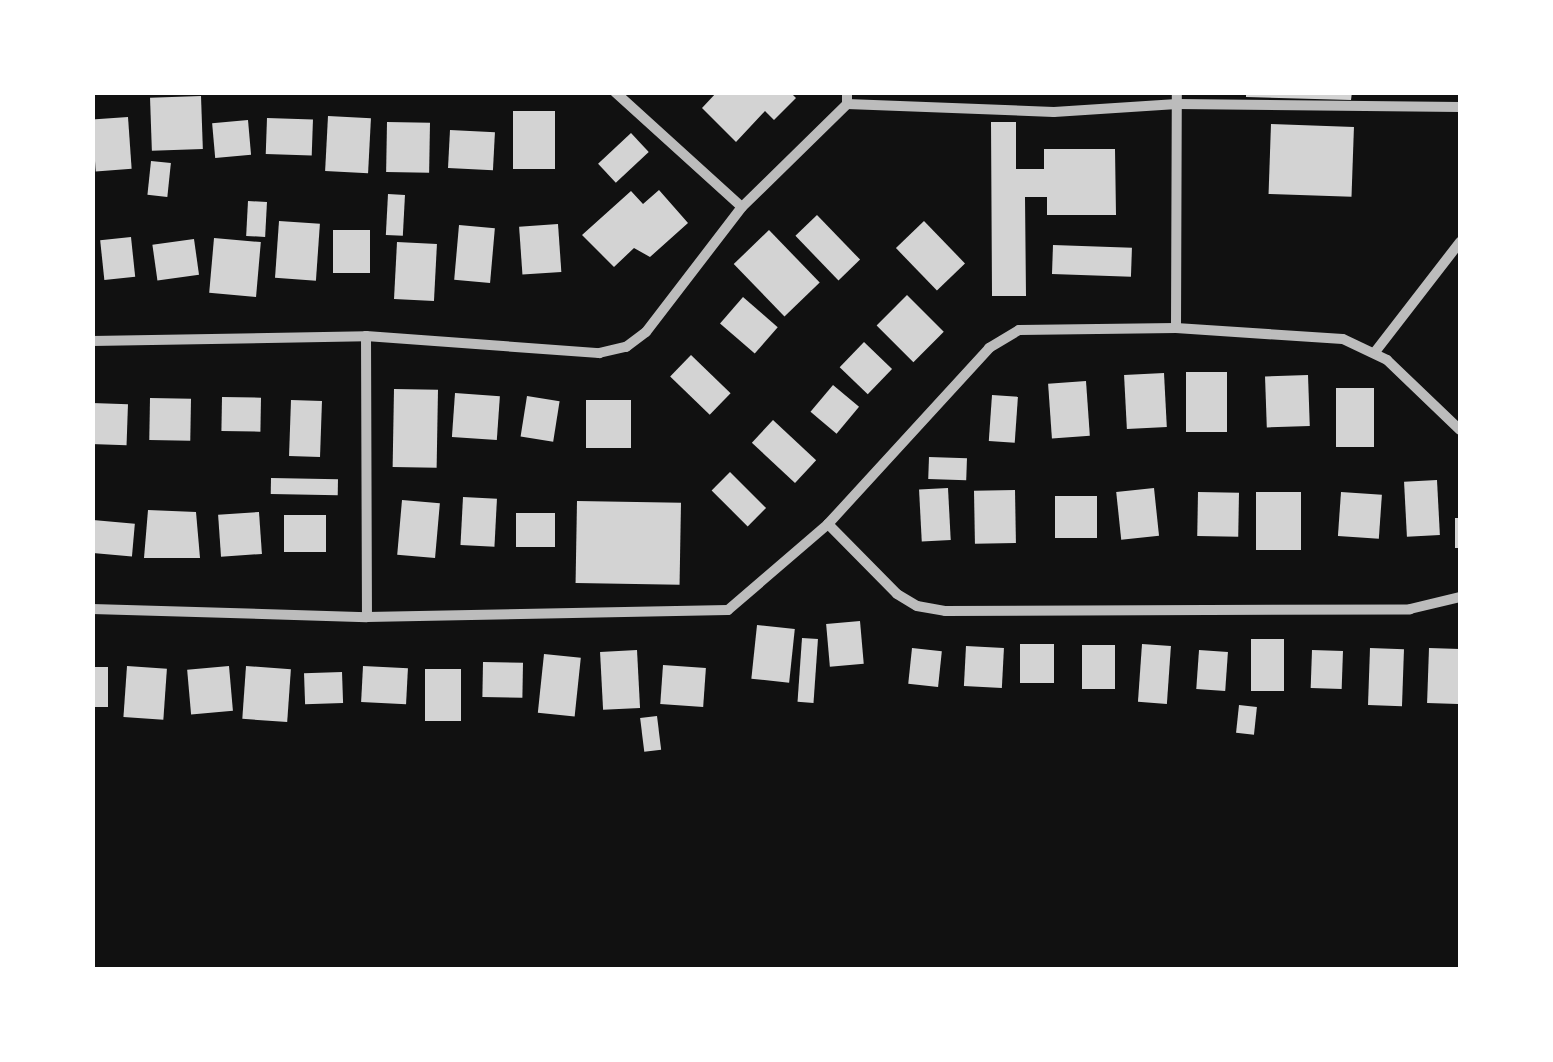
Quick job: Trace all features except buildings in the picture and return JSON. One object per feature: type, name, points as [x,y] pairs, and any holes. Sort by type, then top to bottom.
[{"type":"street","points":[[615,92],[742,207]]},
{"type":"street","points":[[92,341],[366,336],[599,353],[626,347],[646,332],[742,207],[847,98],[1054,112],[1177,98],[1460,107]]},
{"type":"street","points":[[1176,328],[1177,98]]},
{"type":"street","points":[[1375,352],[1460,242]]},
{"type":"street","points":[[92,610],[367,616],[728,610],[828,524],[1004,336],[1019,330],[1176,328],[1342,339],[1375,352],[1460,430]]},
{"type":"street","points":[[366,336],[367,616]]},
{"type":"street","points":[[828,524],[897,594],[917,606],[945,611],[1410,609],[1460,596]]}]
